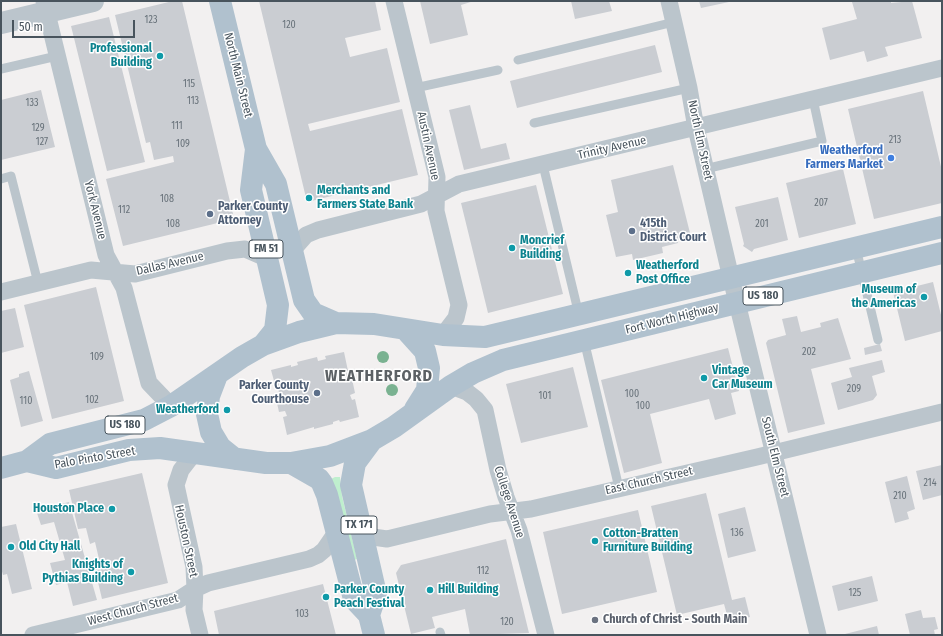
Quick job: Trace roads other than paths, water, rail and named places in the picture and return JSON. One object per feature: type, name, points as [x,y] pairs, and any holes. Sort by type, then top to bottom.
[{"type":"main road","name":"North Main Street","points":[[220,1],[256,149],[276,184],[304,300],[312,313],[336,323]]},
{"type":"main road","name":"North Main Street","points":[[256,149],[252,190],[278,305],[275,330],[263,345]]},
{"type":"main road","name":"Fort Worth Highway","points":[[443,335],[485,337],[942,227]]},
{"type":"main road","name":"Fort Worth Highway","points":[[413,412],[473,373],[503,360],[942,253]]},
{"type":"main road","name":"US 180","points":[[217,374],[263,345],[299,332],[336,323],[374,324],[443,335]]},
{"type":"main road","points":[[406,330],[425,351],[429,368],[427,390],[413,412]]},
{"type":"main road","name":"Palo Pinto Street","points":[[1,468],[27,461],[50,444],[137,422],[171,406],[217,374]]},
{"type":"main road","points":[[217,374],[209,396],[207,414],[211,432],[220,447],[235,459]]},
{"type":"main road","name":"US 180","points":[[235,459],[266,463],[291,463],[330,456],[372,440],[394,427],[413,412]]},
{"type":"main road","name":"TX 171","points":[[372,440],[355,464],[351,485],[352,498],[376,594],[372,625]]},
{"type":"main road","name":"Palo Pinto Street","points":[[27,461],[56,468],[129,450],[160,448],[235,459]]},
{"type":"main road","name":"TX 171","points":[[291,463],[322,483],[337,531],[354,599],[372,625]]},
{"type":"street","points":[[1,23],[45,7],[93,1]]},
{"type":"street","name":"Austin Avenue","points":[[394,1],[437,177],[436,211],[459,304],[456,318],[443,335]]},
{"type":"street","name":"North Elm Street","points":[[669,1],[689,88],[705,169],[731,278]]},
{"type":"street","name":"York Avenue","points":[[45,7],[106,255],[124,288],[149,383],[171,406]]},
{"type":"street","name":"Trinity Avenue","points":[[292,251],[306,235],[318,230],[421,204],[459,184],[942,68]]},
{"type":"street","name":"Dallas Avenue","points":[[1,292],[91,270],[116,271],[135,274],[227,251],[245,249],[268,259]]},
{"type":"street","name":"South Elm Street","points":[[731,278],[818,635]]},
{"type":"street","name":"College Avenue","points":[[451,386],[467,392],[476,399],[485,410],[498,470],[511,512],[519,530],[546,635]]},
{"type":"street","name":"East Church Street","points":[[359,525],[372,537],[387,539],[490,514],[511,512],[774,453],[942,412]]},
{"type":"street","name":"Houston Street","points":[[195,452],[181,470],[176,485],[194,568],[196,589],[194,610],[200,635]]},
{"type":"street","name":"West Church Street","points":[[33,635],[178,600],[208,583],[309,559],[318,555],[324,550],[337,531]]},
{"type":"lane","points":[[518,60],[674,22]]},
{"type":"lane","points":[[1,69],[57,56]]},
{"type":"lane","points":[[415,88],[498,70]]},
{"type":"lane","points":[[534,123],[689,88]]},
{"type":"lane","points":[[705,169],[822,141],[812,99]]},
{"type":"lane","points":[[543,165],[579,315]]},
{"type":"lane","points":[[1,179],[11,176],[38,283]]},
{"type":"lane","points":[[856,248],[878,340]]},
{"type":"lane","points":[[584,340],[619,488]]},
{"type":"place","name":"Professional Building","points":[[160,56]]},
{"type":"place","name":"Weatherford Farmers Market","points":[[891,158]]},
{"type":"place","name":"Merchants and Farmers State Bank","points":[[309,198]]},
{"type":"place","name":"Parker County Attorney","points":[[210,214]]},
{"type":"place","name":"415th District Court","points":[[632,231]]},
{"type":"place","name":"Moncrief Building","points":[[512,248]]},
{"type":"place","name":"Weatherford Post Office","points":[[628,273]]},
{"type":"place","name":"Museum of the Americas","points":[[924,297]]},
{"type":"place","name":"Vintage Car Museum","points":[[704,378]]},
{"type":"place","name":"Parker County Courthouse","points":[[317,393]]},
{"type":"place","name":"Weatherford","points":[[227,410]]},
{"type":"place","name":"Houston Place","points":[[112,509]]},
{"type":"place","name":"Cotton-Bratten Furniture Building","points":[[595,541]]},
{"type":"place","name":"Old City Hall","points":[[11,547]]},
{"type":"place","name":"Knights of Pythias Building","points":[[131,572]]},
{"type":"place","name":"Hill Building","points":[[430,590]]},
{"type":"place","name":"Parker County Peach Festival","points":[[326,597]]},
{"type":"place","name":"Church of Christ - South Main","points":[[595,620]]},
{"type":"district","name":"WEATHERFORD","points":[[379,377]]}]
